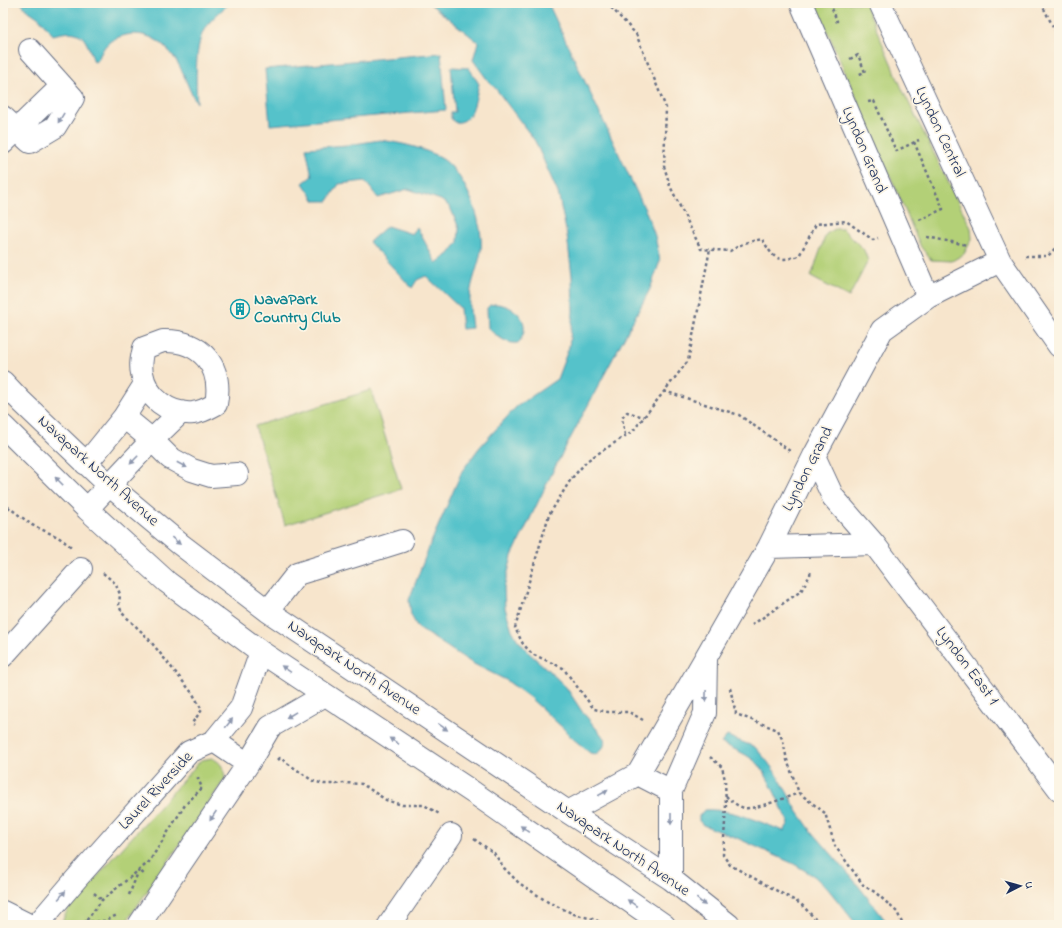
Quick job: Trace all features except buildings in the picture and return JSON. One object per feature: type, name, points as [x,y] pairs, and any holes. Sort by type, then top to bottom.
[{"type":"street","name":"Lyndon Grand","points":[[801,3],[928,297]]},
{"type":"street","name":"Lyndon Central","points":[[880,3],[1000,261],[1059,346]]},
{"type":"street","points":[[7,130],[62,86],[30,50]]},
{"type":"street","name":"Lyndon Grand","points":[[638,774],[769,547],[814,456],[882,330],[928,297],[1000,261]]},
{"type":"street","points":[[163,341],[174,341],[194,347],[210,362],[218,383],[216,404],[205,410],[194,413],[170,409],[151,394],[145,384],[141,360],[144,348],[163,341]]},
{"type":"street","name":"Navapark North Avenue","points":[[3,382],[109,485],[180,544],[268,611],[568,812],[671,879],[729,925]]},
{"type":"street","points":[[86,464],[124,417],[145,384]]},
{"type":"street","points":[[87,509],[152,440],[181,412]]},
{"type":"street","points":[[124,417],[152,440],[170,458],[192,470],[211,476],[237,474]]},
{"type":"street","name":"Navapark North Avenue","points":[[3,426],[87,509],[167,582],[261,652],[474,793],[664,925]]},
{"type":"street","name":"Lyndon East 1","points":[[814,456],[834,497],[874,544],[1059,789]]},
{"type":"street","points":[[268,611],[297,574],[402,541]]},
{"type":"street","points":[[769,547],[874,544]]},
{"type":"street","points":[[3,656],[85,563]]},
{"type":"street","name":"Laurel Riverside","points":[[37,925],[189,752],[214,741],[241,708],[261,652]]},
{"type":"street","name":"Lyndon Grand","points":[[671,879],[671,791],[705,714],[706,657]]},
{"type":"street","points":[[139,925],[248,764],[270,727],[325,695]]},
{"type":"street","points":[[214,741],[248,764]]},
{"type":"street","points":[[568,812],[638,774],[671,791]]},
{"type":"street","points":[[389,925],[455,830]]},
{"type":"street","points":[[3,912],[29,925]]},
{"type":"path","points":[[607,3],[636,34],[666,108],[664,166],[670,186],[701,249],[730,251],[744,243],[762,239],[772,256],[785,260],[799,256],[816,224],[846,221],[873,240],[943,209],[914,142]]},
{"type":"path","points":[[830,3],[837,21],[833,23]]},
{"type":"path","points":[[1042,3],[1059,38]]},
{"type":"path","points":[[848,60],[858,56],[865,72],[857,76]]},
{"type":"path","points":[[866,96],[869,103],[874,101],[896,151],[940,131]]},
{"type":"path","points":[[646,721],[629,712],[608,712],[594,709],[563,668],[532,654],[523,644],[515,628],[549,515],[571,479],[588,460],[633,431],[688,361],[710,249]]},
{"type":"path","points":[[664,391],[739,415],[789,451],[814,456]]},
{"type":"path","points":[[625,435],[622,418],[627,412],[644,417]]},
{"type":"path","points":[[3,503],[32,525],[58,537],[85,563],[115,583],[120,594],[119,605],[122,613],[146,637],[192,694],[202,710],[192,723],[214,741]]},
{"type":"path","points":[[752,625],[801,591],[810,575],[815,546]]},
{"type":"path","points":[[730,686],[736,714]]},
{"type":"path","points":[[705,714],[718,720],[736,714],[778,730],[783,741],[787,760],[799,793],[825,813],[835,846],[864,886],[875,892],[897,912],[902,925]]},
{"type":"path","points":[[708,755],[722,767],[725,780],[726,805],[722,855],[730,865],[801,904],[821,925]]},
{"type":"path","points":[[275,764],[280,758],[313,781],[324,784],[362,784],[386,800],[402,805],[424,805],[455,830],[494,853],[504,868],[519,883],[548,902],[574,914],[596,920],[603,925]]},
{"type":"path","points":[[84,924],[102,900],[149,862],[185,805],[202,788]]},
{"type":"path","points":[[726,796],[734,803],[745,808],[755,807],[799,793]]},
{"type":"path","points":[[129,898],[139,870]]},
{"type":"path","points":[[84,924],[104,921],[116,916],[121,910]]},
{"type":"green space","points":[[815,3],[865,3],[903,91],[971,228],[972,239],[964,254],[952,261],[931,260],[921,247]]},
{"type":"green space","points":[[835,229],[843,229],[864,250],[868,261],[849,297],[811,277],[826,234]]},
{"type":"green space","points":[[371,390],[401,489],[285,525],[255,426]]},
{"type":"green space","points":[[212,758],[222,766],[225,779],[124,925],[65,925],[63,919],[68,909],[201,760]]},
{"type":"water","points":[[21,3],[230,3],[211,20],[202,34],[199,43],[196,85],[197,103],[176,59],[164,46],[151,37],[135,34],[115,38],[108,43],[98,60],[94,62],[85,40],[81,36],[77,33],[71,32],[53,35],[39,18],[26,9]]},
{"type":"water","points":[[429,3],[548,3],[647,214],[655,236],[660,261],[650,289],[554,469],[512,556],[504,588],[505,608],[512,630],[517,639],[530,654],[566,687],[581,710],[604,738],[605,743],[603,747],[596,754],[590,753],[529,697],[506,680],[472,663],[418,628],[411,615],[409,600],[429,547],[462,471],[479,448],[516,407],[557,379],[569,347],[573,312],[572,276],[567,235],[558,193],[535,141],[473,60],[478,42]]},
{"type":"water","points":[[441,53],[446,110],[270,125],[265,69]]},
{"type":"water","points":[[451,67],[469,68],[479,84],[475,103],[470,115],[461,122],[454,122],[451,118],[451,112],[455,112]]},
{"type":"water","points":[[380,140],[413,147],[437,156],[452,167],[466,188],[472,201],[480,227],[481,239],[480,256],[470,297],[472,328],[462,329],[460,308],[426,276],[417,280],[412,288],[369,242],[387,226],[412,234],[417,227],[436,263],[449,254],[458,242],[459,228],[450,207],[441,200],[408,189],[378,198],[365,181],[339,184],[328,201],[315,201],[303,183],[312,176],[306,148],[348,145]]},
{"type":"water","points":[[500,304],[510,308],[522,319],[524,324],[524,332],[520,342],[507,342],[488,328],[487,308],[490,305]]},
{"type":"water","points":[[727,736],[755,747],[767,761],[778,776],[798,812],[810,829],[853,879],[889,925],[857,925],[828,889],[814,876],[794,864],[737,838],[703,825],[699,821],[699,816],[704,810],[714,810],[745,816],[784,831],[789,823],[771,785],[759,765],[746,755],[721,743]]},
{"type":"place","name":"NavaPark Country Club","points":[[240,309]]}]
